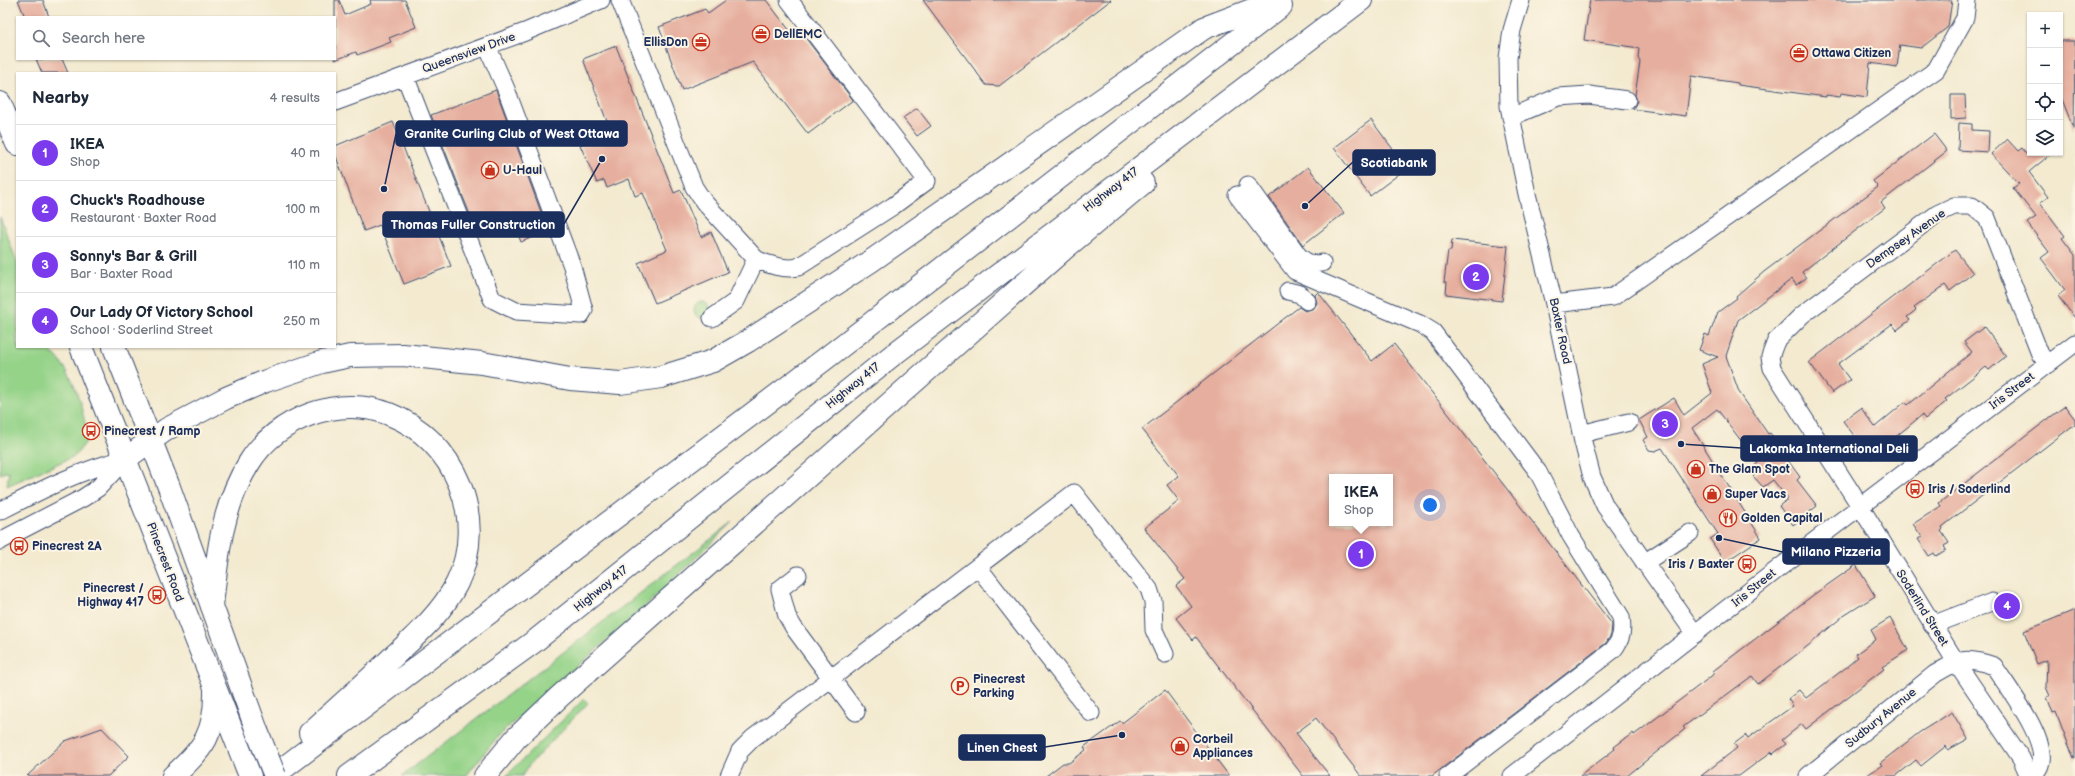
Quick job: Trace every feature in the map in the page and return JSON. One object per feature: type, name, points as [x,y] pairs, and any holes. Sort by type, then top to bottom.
[{"type":"main road","points":[[125,459],[167,428],[226,398],[266,380],[322,362],[350,356],[403,355],[482,363],[582,380],[620,383],[661,377],[713,362],[872,261],[1204,28],[1278,0]]},
{"type":"main road","points":[[114,348],[151,440],[274,776],[818,364],[1289,0]]},
{"type":"main road","name":"Highway 417","points":[[350,776],[535,641],[894,354],[1361,0]]},
{"type":"main road","points":[[485,776],[516,738],[559,697],[1059,254],[1233,107],[1270,70]]},
{"type":"main road","points":[[0,103],[16,142]]},
{"type":"main road","name":"Pinecrest Road","points":[[81,348],[250,776]]},
{"type":"main road","points":[[214,611],[218,551],[234,492],[250,461],[272,435],[293,420],[316,412],[335,409],[355,408],[388,413],[407,422],[422,433],[449,464],[462,488],[467,502],[469,523],[469,542],[465,562],[449,597],[437,614],[414,637],[261,776]]},
{"type":"main road","points":[[173,776],[194,755],[210,733],[216,711],[215,690]]},
{"type":"main road","points":[[354,776],[378,755]]},
{"type":"street","name":"Queensview Drive","points":[[336,102],[487,46],[601,0]]},
{"type":"street","points":[[620,0],[694,187],[704,202],[756,258],[787,268],[798,267],[893,206],[927,181],[789,0]]},
{"type":"street","name":"Baxter Road","points":[[1521,0],[1512,30],[1508,58],[1509,106],[1527,194],[1554,304],[1581,434],[1592,476],[1605,506],[1695,634]]},
{"type":"street","points":[[1554,304],[1613,297],[1936,70],[1965,18],[1967,0]]},
{"type":"street","points":[[405,76],[492,298],[516,311],[581,315],[584,310],[572,266],[506,89],[487,46]]},
{"type":"street","points":[[1511,117],[1558,97],[1589,95],[1627,100]]},
{"type":"street","points":[[1322,263],[1313,264],[1305,262],[1242,190],[1295,271],[1420,324],[1433,332],[1538,472],[1571,536],[1621,617],[1621,640],[1613,650],[1448,776]]},
{"type":"street","name":"Dempsey Avenue","points":[[1778,378],[1772,368],[1770,356],[1776,341],[1796,320],[1937,214],[1954,206],[1972,206],[1987,218],[2040,354],[2048,364]]},
{"type":"street","points":[[712,318],[736,301],[756,258]]},
{"type":"street","points":[[1288,291],[1300,294],[1307,301]]},
{"type":"street","name":"Iris Street","points":[[1512,776],[1860,506],[2075,343]]},
{"type":"street","name":"Soderlind Street","points":[[1778,378],[1860,506],[1932,625],[2020,758],[2029,776]]},
{"type":"street","points":[[1581,434],[1629,422]]},
{"type":"street","points":[[0,511],[66,478],[103,464],[125,459]]},
{"type":"street","points":[[0,541],[83,498],[98,488],[125,459]]},
{"type":"street","points":[[729,776],[734,761],[746,744],[1074,492],[1149,589],[1153,601],[1154,630],[1165,654]]},
{"type":"street","points":[[1644,563],[1690,533]]},
{"type":"street","points":[[978,567],[1091,713]]},
{"type":"street","points":[[798,574],[780,590],[781,601],[787,616],[794,628],[856,712]]},
{"type":"street","points":[[1932,625],[1992,602]]},
{"type":"street","points":[[1956,662],[1975,659],[1994,666],[2036,732],[2041,746],[2041,765],[2033,776]]},
{"type":"street","name":"Sudbury Avenue","points":[[1809,776],[1935,674],[1956,662]]},
{"type":"green space","points":[[0,217],[16,259],[16,348],[50,348],[53,355],[55,355],[69,374],[77,394],[89,438],[75,456],[7,486],[9,471],[0,474]]},
{"type":"green space","points":[[699,302],[705,302],[710,307],[708,316],[705,318],[699,318],[694,313],[694,307]]},
{"type":"green space","points":[[733,522],[644,608],[499,735],[466,776],[402,776]]},
{"type":"green space","points":[[584,699],[588,703],[530,764],[522,776],[506,776]]},
{"type":"building","points":[[18,0],[43,0],[49,16],[25,16]]},
{"type":"building","points":[[335,0],[339,0],[345,15],[371,4],[370,0],[405,0],[416,27],[389,38],[391,42],[357,55],[356,52],[336,60]]},
{"type":"building","points":[[726,0],[766,0],[794,36],[801,32],[853,100],[808,134],[753,62],[682,90],[659,27],[705,9],[708,13]]},
{"type":"building","points":[[923,0],[1111,0],[999,86],[986,85]]},
{"type":"building","name":"Ottawa Citizen","points":[[1590,0],[1952,0],[1948,27],[1921,48],[1900,45],[1897,67],[1870,63],[1867,97],[1841,93],[1840,97],[1826,95],[1826,97],[1738,85],[1738,83],[1691,76],[1686,116],[1633,109],[1637,101],[1635,95],[1640,62],[1638,58],[1639,48],[1584,40]]},
{"type":"building","points":[[2063,41],[2075,41],[2074,130],[2063,102]]},
{"type":"building","points":[[616,46],[674,193],[681,190],[701,237],[711,232],[728,272],[655,303],[638,263],[667,250],[643,193],[635,196],[629,179],[607,188],[604,180],[597,183],[580,145],[611,132],[583,59]]},
{"type":"building","points":[[36,60],[62,60],[68,72],[42,72]]},
{"type":"building","name":"U-Haul","points":[[496,90],[548,231],[521,242],[516,229],[497,236],[493,224],[476,230],[431,115]]},
{"type":"building","points":[[1951,95],[1965,95],[1966,118],[1951,119]]},
{"type":"building","points":[[917,108],[931,126],[917,136],[903,118]]},
{"type":"building","points":[[1371,120],[1407,168],[1370,196],[1334,148]]},
{"type":"building","points":[[393,122],[451,266],[404,284],[380,225],[364,231],[336,157],[336,146]]},
{"type":"building","points":[[1959,123],[1972,124],[1972,130],[1989,131],[1988,152],[1958,150]]},
{"type":"building","points":[[1934,134],[1947,151],[1881,202],[1885,208],[1802,272],[1806,278],[1796,285],[1792,279],[1738,320],[1726,356],[1739,392],[1768,434],[1770,433],[1780,446],[1778,447],[1800,477],[1797,480],[1817,506],[1793,525],[1779,506],[1788,499],[1773,480],[1763,487],[1753,476],[1758,472],[1753,467],[1758,463],[1717,409],[1692,428],[1761,538],[1725,562],[1710,539],[1718,534],[1662,448],[1655,451],[1649,450],[1643,440],[1648,437],[1639,420],[1674,398],[1684,415],[1712,393],[1702,364],[1718,357],[1699,350],[1705,334],[1709,336],[1718,312],[1737,298],[1736,296],[1765,271],[1878,187],[1873,181]]},
{"type":"building","points":[[2007,139],[2018,151],[2022,148],[2027,153],[2027,156],[2048,156],[2029,172],[2048,197],[2040,203],[2065,236],[2062,238],[2075,255],[2075,318],[2058,296],[2065,290],[2041,258],[2049,252],[2027,223],[2036,217],[2013,188],[2019,184],[1991,154]]},
{"type":"building","points":[[1308,167],[1344,213],[1303,245],[1269,197]]},
{"type":"building","points":[[1452,240],[1508,246],[1502,301],[1446,294],[1447,282],[1444,282],[1448,251],[1451,251]]},
{"type":"building","points":[[1955,250],[1973,273],[1950,291],[1945,285],[1914,308],[1916,310],[1907,317],[1910,320],[1897,330],[1892,324],[1838,364],[1850,380],[1832,393],[1809,362]]},
{"type":"building","points":[[1318,292],[1372,361],[1394,344],[1612,624],[1611,635],[1606,643],[1432,776],[1361,776],[1316,718],[1296,733],[1330,776],[1303,776],[1196,637],[1193,640],[1176,618],[1191,606],[1176,586],[1185,579],[1144,528],[1179,501],[1167,485],[1179,476],[1142,429],[1299,307],[1305,311],[1314,308],[1317,303],[1315,295]]},
{"type":"building","points":[[1984,327],[2006,356],[1989,370],[1986,367],[1945,399],[1947,401],[1925,419],[1922,415],[1887,444],[1889,446],[1872,459],[1843,421],[1861,408],[1875,427],[1905,402],[1908,405],[1972,352],[1964,342]]},
{"type":"building","points":[[2065,406],[2075,419],[2075,424],[1942,527],[1943,529],[1941,531],[1949,543],[1944,546],[1946,550],[1936,556],[1934,553],[1929,556],[1918,539],[1922,537],[1913,524],[1941,506],[1939,503]]},
{"type":"building","points":[[1856,565],[1875,596],[1842,617],[1809,645],[1758,684],[1752,676],[1683,727],[1685,729],[1627,776],[1580,776],[1615,749],[1614,747],[1633,733],[1634,735],[1705,681],[1715,673],[1713,671],[1816,593]]},
{"type":"building","points":[[2075,610],[2074,759],[2056,712],[2053,713],[2047,697],[2050,696],[2046,687],[2047,660],[2037,664],[2024,631]]},
{"type":"building","points":[[1890,618],[1908,650],[1882,667],[1884,669],[1806,729],[1802,724],[1782,740],[1786,744],[1773,754],[1771,752],[1739,776],[1701,776],[1737,748],[1734,744],[1746,735],[1748,738],[1793,706],[1788,699],[1799,690],[1806,698],[1844,669],[1858,657],[1856,654],[1876,639],[1871,630]]},
{"type":"building","points":[[1165,690],[1229,776],[1046,776],[1063,763],[1069,763],[1086,750],[1084,747],[1120,721],[1122,723]]},
{"type":"building","points":[[1952,712],[1968,739],[1948,750],[1946,746],[1921,766],[1916,760],[1896,776],[1866,776],[1882,765],[1880,763],[1920,732]]},
{"type":"building","points":[[102,728],[129,756],[108,776],[27,776],[65,741]]},
{"type":"place","name":"DellEMC","points":[[761,34]]},
{"type":"place","name":"EllisDon","points":[[701,42]]},
{"type":"place","name":"Ottawa Citizen","points":[[1799,53]]},
{"type":"place","name":"Thomas Fuller Construction","points":[[602,159]]},
{"type":"place","name":"U-Haul","points":[[490,170]]},
{"type":"place","name":"Granite Curling Club of West Ottawa","points":[[384,189]]},
{"type":"place","name":"Scotiabank","points":[[1305,206]]},
{"type":"place","name":"Chuck's Roadhouse","points":[[1476,277]]},
{"type":"place","name":"Sonny's Bar & Grill","points":[[1665,424]]},
{"type":"place","name":"Pinecrest / Ramp","points":[[91,431]]},
{"type":"place","name":"Lakomka International Deli","points":[[1681,444]]},
{"type":"place","name":"The Glam Spot","points":[[1696,469]]},
{"type":"place","name":"Iris / Soderlind","points":[[1915,489]]},
{"type":"place","name":"Super Vacs","points":[[1712,494]]},
{"type":"place","name":"Golden Capital","points":[[1728,518]]},
{"type":"place","name":"Milano Pizzeria","points":[[1719,538]]},
{"type":"place","name":"Pinecrest 2A","points":[[19,546]]},
{"type":"place","name":"IKEA","points":[[1361,554]]},
{"type":"place","name":"Iris / Baxter","points":[[1747,564]]},
{"type":"place","name":"Pinecrest / Highway 417","points":[[157,595]]},
{"type":"place","name":"Our Lady Of Victory School","points":[[2007,606]]},
{"type":"place","name":"Pinecrest Parking","points":[[960,686]]},
{"type":"place","name":"Linen Chest","points":[[1122,735]]},
{"type":"place","name":"Corbeil Appliances","points":[[1180,746]]}]
